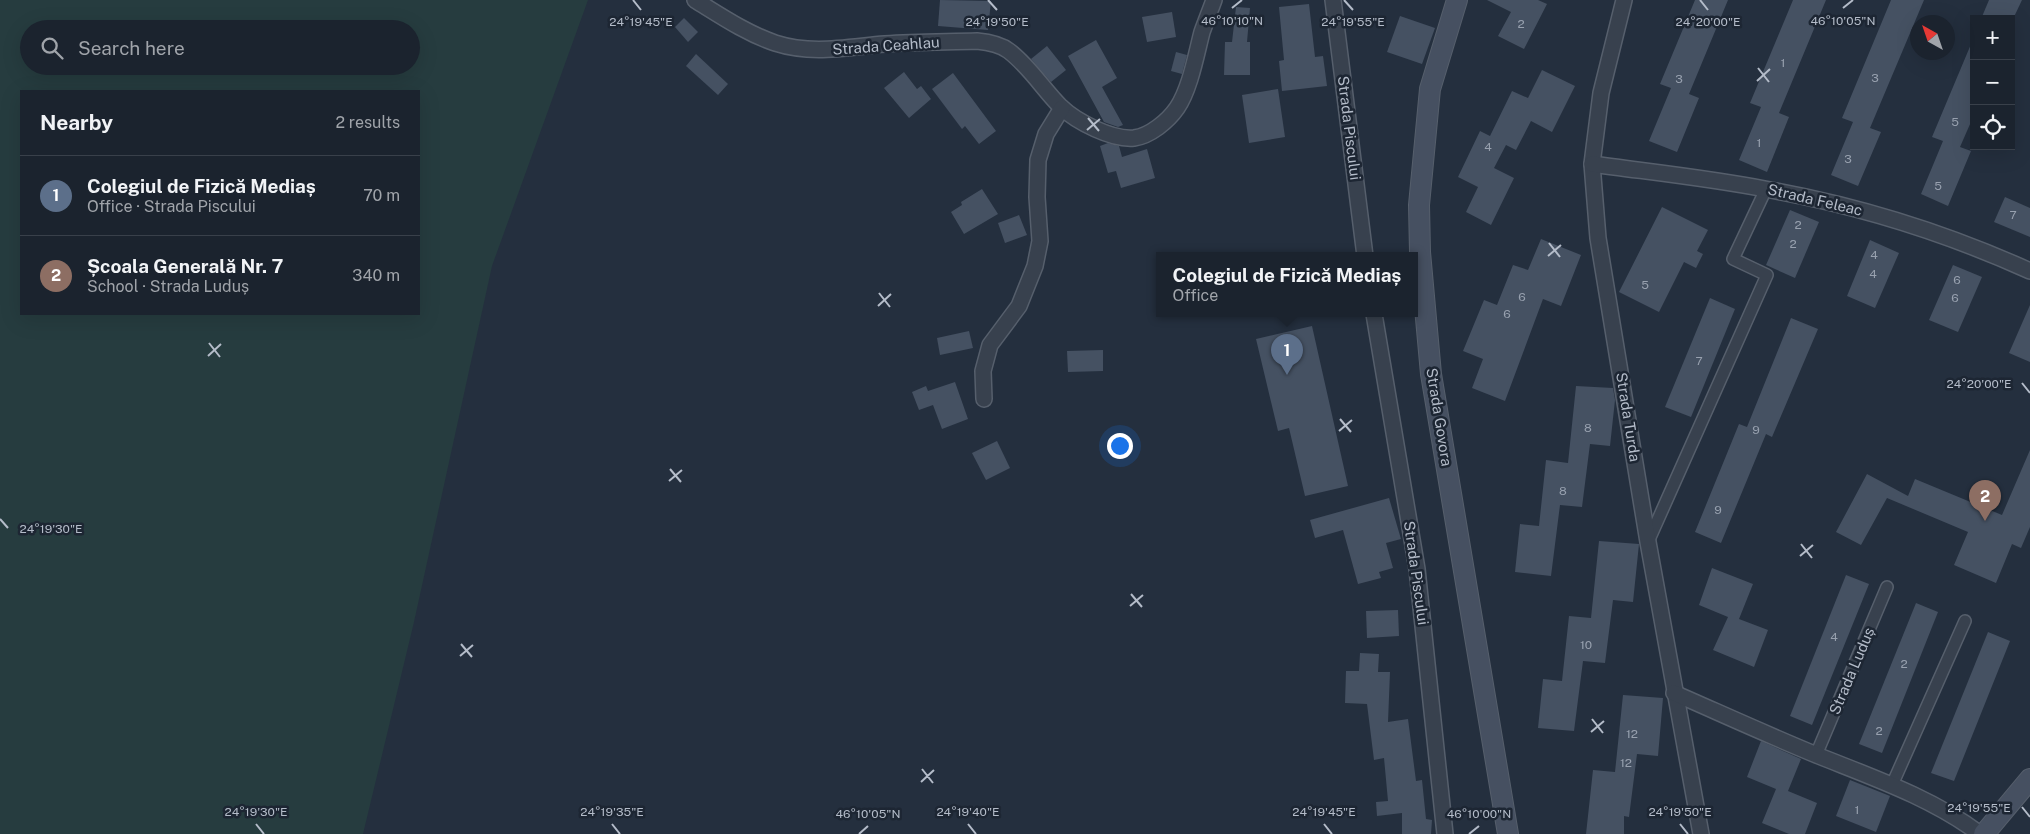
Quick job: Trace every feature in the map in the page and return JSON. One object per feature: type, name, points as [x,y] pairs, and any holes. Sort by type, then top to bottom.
[{"type":"main road","name":"Strada Govora","points":[[1457,0],[1430,89],[1419,204],[1420,252],[1431,374],[1508,834]]},
{"type":"main road","points":[[1982,834],[2030,779]]},
{"type":"street","name":"Strada Ceahlau","points":[[695,0],[752,34],[777,44],[804,49],[822,50],[885,44],[977,41],[991,43],[1008,50],[1022,62],[1062,108],[1090,126],[1111,135],[1134,138],[1157,129],[1178,108],[1193,70],[1202,32],[1214,0]]},
{"type":"street","name":"Strada Piscului","points":[[1333,0],[1364,252]]},
{"type":"street","name":"Strada Turda","points":[[1624,0],[1601,93],[1592,164],[1598,238],[1674,693],[1701,834]]},
{"type":"street","points":[[984,399],[983,371],[990,345],[1019,306],[1035,266],[1040,241],[1037,197],[1038,160],[1046,134],[1062,108]]},
{"type":"street","name":"Strada Feleac","points":[[1592,164],[1766,189],[1860,210],[1943,235],[2030,271]]},
{"type":"street","points":[[1648,542],[1767,275],[1733,259],[1766,189]]},
{"type":"street","name":"Strada Piscului","points":[[1375,317],[1417,569],[1445,834]]},
{"type":"street","name":"Strada Luduș","points":[[1816,755],[1887,588]]},
{"type":"street","points":[[1892,785],[1965,621]]},
{"type":"street","points":[[1674,693],[1816,755],[1892,785],[1947,813],[1982,834]]},
{"type":"green space","points":[[0,0],[588,0],[492,266],[414,622],[363,834],[0,834]]},
{"type":"building","points":[[940,0],[991,1],[988,30],[938,26]]},
{"type":"building","points":[[1487,0],[1538,0],[1547,4],[1524,49],[1498,36],[1511,12]]},
{"type":"building","points":[[1695,0],[1728,0],[1689,94],[1699,98],[1677,152],[1649,141],[1671,88],[1660,84]]},
{"type":"building","points":[[1793,0],[1826,0],[1779,113],[1789,117],[1767,172],[1739,160],[1761,107],[1750,103]]},
{"type":"building","points":[[1891,0],[1924,0],[1918,15],[1910,15],[1910,33],[1870,128],[1881,132],[1858,186],[1831,175],[1853,122],[1842,118]]},
{"type":"building","points":[[1989,0],[2022,0],[2015,15],[1983,15]]},
{"type":"building","points":[[1309,4],[1315,57],[1323,56],[1327,86],[1282,91],[1279,61],[1284,60],[1279,7]]},
{"type":"building","points":[[1236,7],[1250,8],[1247,42],[1250,42],[1250,75],[1224,75],[1225,42],[1232,42]]},
{"type":"building","points":[[1172,12],[1176,37],[1147,42],[1142,17]]},
{"type":"building","points":[[1400,16],[1435,28],[1422,64],[1387,52]]},
{"type":"building","points":[[684,18],[698,32],[688,42],[675,27]]},
{"type":"building","points":[[1096,40],[1117,78],[1102,87],[1123,125],[1118,127],[1104,122],[1068,56]]},
{"type":"building","points":[[1047,46],[1066,70],[1051,82],[1031,59]]},
{"type":"building","points":[[1970,47],[1970,124],[1960,147],[1971,151],[1948,206],[1921,194],[1943,141],[1932,137]]},
{"type":"building","points":[[1176,52],[1187,55],[1182,74],[1171,71]]},
{"type":"building","points":[[696,54],[728,84],[718,95],[686,66]]},
{"type":"building","points":[[1542,70],[1575,86],[1552,132],[1531,121],[1516,150],[1506,145],[1494,168],[1514,178],[1491,225],[1466,212],[1478,187],[1458,177],[1480,131],[1490,136],[1512,91],[1528,98]]},
{"type":"building","points":[[904,72],[917,89],[921,86],[931,99],[909,118],[884,88]]},
{"type":"building","points":[[953,73],[996,131],[979,144],[965,126],[962,129],[932,89]]},
{"type":"building","points":[[1278,89],[1285,137],[1249,143],[1242,95]]},
{"type":"building","points":[[1108,143],[1119,146],[1122,157],[1147,149],[1155,178],[1121,188],[1116,171],[1108,173],[1100,146]]},
{"type":"building","points":[[982,189],[998,214],[964,234],[951,212],[962,205],[961,202]]},
{"type":"building","points":[[2005,197],[2030,208],[2030,237],[1994,222]]},
{"type":"building","points":[[1662,207],[1708,230],[1697,251],[1703,254],[1696,268],[1684,262],[1659,312],[1619,292]]},
{"type":"building","points":[[1790,210],[1819,222],[1795,278],[1766,265]]},
{"type":"building","points":[[1019,215],[1027,235],[1005,243],[998,223]]},
{"type":"building","points":[[1541,239],[1581,255],[1561,306],[1543,299],[1505,401],[1472,388],[1483,359],[1463,351],[1484,300],[1497,305],[1513,265],[1528,270]]},
{"type":"building","points":[[1870,240],[1899,253],[1875,308],[1847,296]]},
{"type":"building","points":[[1953,265],[1982,277],[1958,332],[1929,320]]},
{"type":"building","points":[[1710,298],[1735,309],[1691,417],[1665,407]]},
{"type":"building","points":[[2030,305],[2030,362],[2009,353]]},
{"type":"building","points":[[1791,318],[1818,329],[1772,437],[1766,434],[1721,543],[1695,532],[1739,424],[1747,427]]},
{"type":"building","points":[[1312,326],[1348,486],[1305,496],[1289,428],[1278,431],[1256,339]]},
{"type":"building","points":[[969,331],[973,348],[940,355],[937,338]]},
{"type":"building","points":[[1103,350],[1103,371],[1068,372],[1067,351]]},
{"type":"building","points":[[955,382],[968,419],[942,429],[933,405],[919,410],[912,392],[926,386],[928,391]]},
{"type":"building","points":[[1576,386],[1613,388],[1615,400],[1610,446],[1590,444],[1582,507],[1560,505],[1551,576],[1515,572],[1520,524],[1539,526],[1546,460],[1568,463]]},
{"type":"building","points":[[997,441],[1010,468],[986,480],[972,453]]},
{"type":"building","points":[[2030,450],[2030,527],[2021,548],[2012,544],[1996,583],[1954,565],[1968,532],[1887,498],[1861,545],[1836,532],[1867,474],[1908,496],[1915,479],[2002,515]]},
{"type":"building","points":[[1389,498],[1401,539],[1386,543],[1393,568],[1379,572],[1381,578],[1358,584],[1343,530],[1315,538],[1310,520]]},
{"type":"building","points":[[1599,541],[1639,544],[1633,602],[1613,600],[1605,663],[1583,661],[1574,731],[1538,728],[1543,679],[1562,681],[1569,616],[1591,618]]},
{"type":"building","points":[[1712,568],[1753,584],[1739,619],[1768,630],[1754,667],[1713,650],[1728,617],[1699,605]]},
{"type":"building","points":[[1846,575],[1869,584],[1812,725],[1790,716]]},
{"type":"building","points":[[1916,603],[1938,612],[1882,753],[1859,744]]},
{"type":"building","points":[[1398,610],[1399,636],[1367,638],[1366,611]]},
{"type":"building","points":[[1988,632],[2010,641],[1954,781],[1931,773]]},
{"type":"building","points":[[1360,653],[1379,654],[1378,672],[1390,672],[1388,722],[1408,719],[1416,781],[1422,780],[1426,819],[1432,820],[1431,834],[1402,834],[1402,813],[1377,816],[1376,802],[1388,801],[1384,758],[1374,760],[1367,704],[1345,703],[1346,671],[1359,671]]},
{"type":"building","points":[[1623,695],[1663,698],[1658,756],[1637,754],[1629,817],[1624,816],[1624,834],[1586,834],[1593,770],[1615,772]]},
{"type":"building","points":[[1761,741],[1801,759],[1788,791],[1817,803],[1805,834],[1789,834],[1762,823],[1776,789],[1747,777]]},
{"type":"building","points":[[1850,780],[1890,796],[1876,832],[1836,816]]},
{"type":"place","name":"Colegiul de Fizică Mediaș","points":[[1287,375]]},
{"type":"place","name":"Școala Generală Nr. 7","points":[[1985,521]]}]
